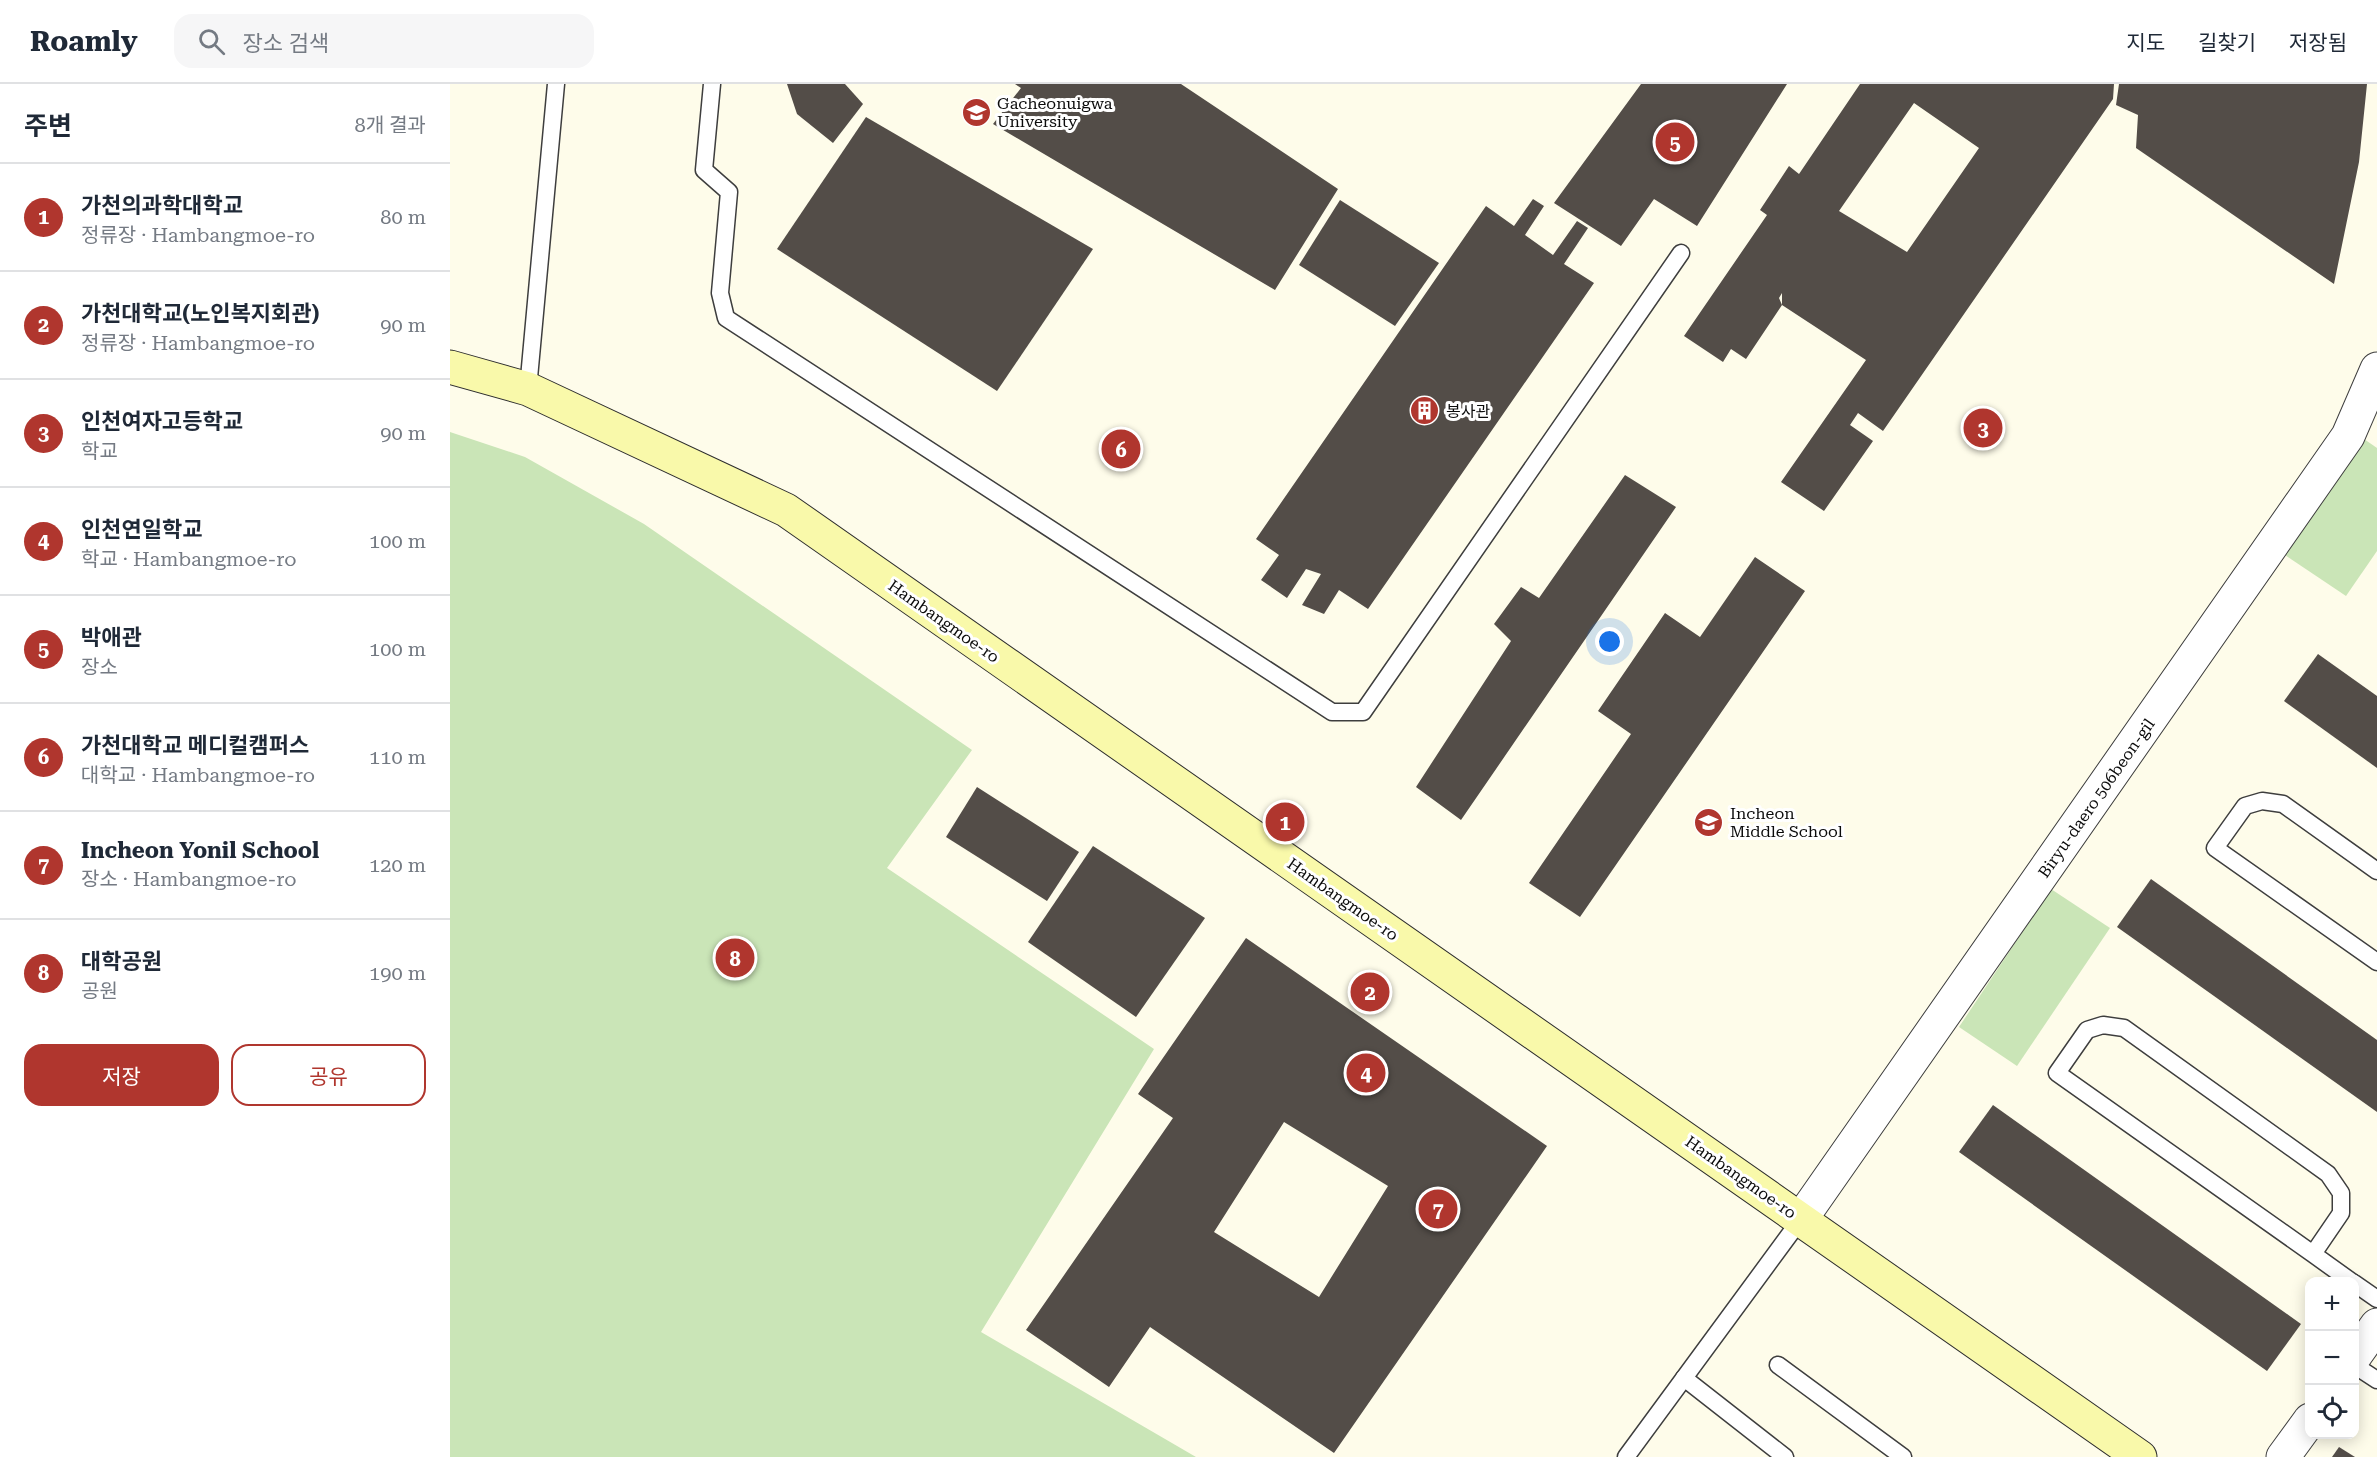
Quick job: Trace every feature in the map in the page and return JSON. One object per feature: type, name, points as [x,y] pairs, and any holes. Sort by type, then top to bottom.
[{"type":"main road","name":"Hambangmoe-ro","points":[[450,367],[528,389],[786,510],[2140,1457]]},
{"type":"street","name":"Biryu-daero 506beon-gil","points":[[1801,1219],[2348,436],[2377,369]]},
{"type":"street","points":[[2359,1351],[2377,1325]]},
{"type":"street","points":[[2283,1457],[2305,1427]]},
{"type":"lane","points":[[528,389],[556,84]]},
{"type":"lane","points":[[712,84],[704,170],[729,192],[720,293],[726,318],[1332,712],[1363,712],[1682,253]]},
{"type":"lane","points":[[2377,871],[2283,804],[2262,801],[2246,806],[2215,848],[2377,962]]},
{"type":"lane","points":[[2313,1254],[2341,1212],[2341,1193],[2328,1174],[2124,1028],[2103,1025],[2087,1030],[2057,1073],[2313,1254],[2347,1277]]},
{"type":"lane","points":[[1626,1457],[1801,1219]]},
{"type":"lane","points":[[2359,1286],[2377,1299]]},
{"type":"lane","points":[[1778,1365],[1903,1457]]},
{"type":"lane","points":[[2359,1368],[2377,1380]]},
{"type":"lane","points":[[1684,1378],[1785,1457]]},
{"type":"green space","points":[[450,432],[525,457],[644,524],[972,750],[887,868],[1154,1049],[981,1332],[1196,1457],[450,1457]]},
{"type":"green space","points":[[2364,439],[2377,448],[2377,551],[2346,596],[2285,555]]},
{"type":"green space","points":[[2051,889],[2110,928],[2017,1066],[1959,1027]]},
{"type":"building","points":[[787,84],[845,84],[863,104],[833,143],[797,114]]},
{"type":"building","points":[[1015,84],[1181,84],[1338,189],[1275,290],[993,124],[1021,88]]},
{"type":"building","points":[[1641,84],[1787,84],[1697,226],[1654,199],[1621,246],[1554,203]]},
{"type":"building","points":[[1860,84],[2114,84],[2113,99],[1883,431],[1858,413],[1850,425],[1873,441],[1824,511],[1781,482],[1866,360],[1782,305],[1746,359],[1731,349],[1723,362],[1684,336],[1767,215],[1760,210],[1789,166],[1799,174]],"holes":[[[1914,103],[1979,148],[1907,252],[1839,211]]]},
{"type":"building","points":[[2119,84],[2367,84],[2359,162],[2334,284],[2136,148],[2138,115],[2116,105]]},
{"type":"building","points":[[866,117],[1093,249],[997,391],[777,249]]},
{"type":"building","name":"봉사관","points":[[1533,199],[1544,206],[1525,235],[1553,255],[1577,221],[1588,228],[1564,264],[1594,283],[1368,609],[1339,590],[1324,614],[1302,605],[1321,574],[1306,569],[1287,598],[1261,580],[1279,555],[1256,539],[1486,206],[1514,226]]},
{"type":"building","points":[[1340,200],[1439,263],[1395,326],[1299,265]]},
{"type":"building","points":[[1625,475],[1676,507],[1461,820],[1416,787],[1511,641],[1494,624],[1521,587],[1539,598]]},
{"type":"building","points":[[1755,557],[1805,591],[1580,917],[1529,883],[1631,734],[1598,711],[1665,613],[1700,637]]},
{"type":"building","points":[[2318,654],[2377,696],[2377,768],[2284,701]]},
{"type":"building","points":[[977,787],[1079,852],[1047,901],[946,837]]},
{"type":"building","points":[[1093,846],[1205,918],[1136,1017],[1028,942]]},
{"type":"building","points":[[2151,879],[2377,1040],[2377,1112],[2117,927]]},
{"type":"building","points":[[1246,938],[1547,1146],[1334,1453],[1150,1327],[1109,1387],[1026,1330],[1173,1118],[1138,1094]],"holes":[[[1284,1122],[1388,1186],[1319,1297],[1214,1232]]]},
{"type":"building","points":[[1993,1105],[2301,1324],[2267,1371],[1959,1152]]},
{"type":"building","points":[[2339,1447],[2355,1457],[2332,1457]]},
{"type":"place","name":"Gacheonuigwa University","points":[[976,112]]},
{"type":"place","name":"박애관","points":[[1675,142]]},
{"type":"place","name":"봉사관","points":[[1425,411]]},
{"type":"place","name":"인천여자고등학교","points":[[1983,428]]},
{"type":"place","name":"가천대학교 메디컬캠퍼스","points":[[1121,449]]},
{"type":"place","name":"가천의과학대학교","points":[[1285,822]]},
{"type":"place","name":"Incheon Middle School","points":[[1709,822]]},
{"type":"place","name":"대학공원","points":[[735,958]]},
{"type":"place","name":"가천대학교(노인복지회관)","points":[[1370,992]]},
{"type":"place","name":"인천연일학교","points":[[1366,1073]]},
{"type":"place","name":"Incheon Yonil School","points":[[1438,1209]]}]
